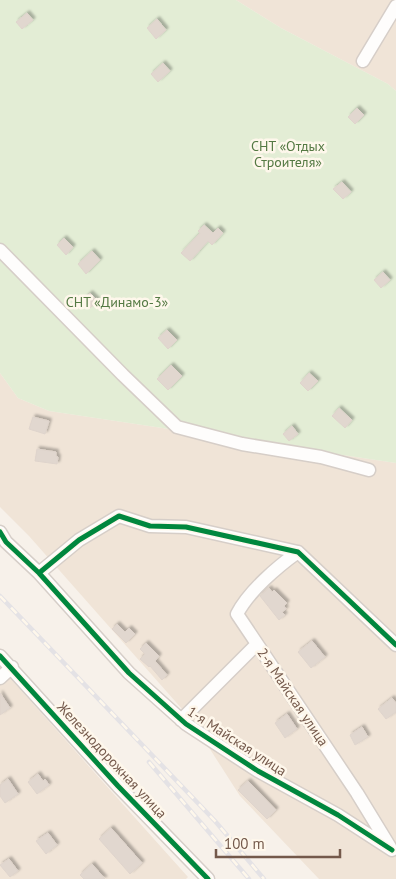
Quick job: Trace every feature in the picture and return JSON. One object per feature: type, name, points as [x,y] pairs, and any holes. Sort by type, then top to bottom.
[{"type":"street","points":[[363,61],[396,6]]},
{"type":"street","points":[[0,250],[122,375],[177,427],[242,444],[321,457],[369,470]]},
{"type":"street","points":[[38,573],[78,540],[119,516],[150,526],[186,527],[298,552],[396,645]]},
{"type":"street","name":"1-я Майская улица","points":[[2,541],[38,573],[129,673],[181,720],[258,771],[338,815],[394,852]]},
{"type":"street","name":"2-я Майская улица","points":[[298,552],[243,601],[237,614],[357,793],[394,852]]},
{"type":"street","points":[[181,720],[258,644]]},
{"type":"street","name":"Железнодорожная улица","points":[[0,656],[202,877]]},
{"type":"street","points":[[0,678],[12,667]]},
{"type":"shaded area","points":[[236,0],[396,0],[396,91],[388,84],[281,28]]},
{"type":"shaded area","points":[[0,373],[18,398],[49,411],[396,463],[396,879],[319,879],[240,796],[190,718],[29,536],[0,507]]},
{"type":"shaded area","points":[[0,669],[188,877],[186,879],[0,879]]},
{"type":"green space","points":[[0,0],[236,0],[281,28],[388,84],[396,91],[396,463],[49,411],[18,398],[0,373]]},
{"type":"building","points":[[27,13],[33,20],[22,29],[16,22]]},
{"type":"building","points":[[157,19],[166,30],[156,39],[147,28]]},
{"type":"building","points":[[163,63],[170,71],[158,82],[151,74]]},
{"type":"building","points":[[357,108],[364,115],[355,124],[348,117]]},
{"type":"building","points":[[342,182],[351,192],[343,199],[333,189]]},
{"type":"building","points":[[204,225],[213,233],[218,228],[223,233],[212,245],[208,241],[190,261],[181,253],[200,233],[198,231]]},
{"type":"building","points":[[64,238],[73,247],[66,255],[57,245]]},
{"type":"building","points":[[92,251],[100,260],[86,274],[78,264]]},
{"type":"building","points":[[383,272],[390,280],[381,288],[374,280]]},
{"type":"building","points":[[90,293],[98,301],[90,308],[83,300]]},
{"type":"building","points":[[167,330],[177,340],[168,349],[158,338]]},
{"type":"building","points":[[171,365],[182,376],[168,390],[157,379]]},
{"type":"building","points":[[309,373],[318,381],[308,391],[300,383]]},
{"type":"building","points":[[339,408],[352,420],[345,428],[332,416]]},
{"type":"building","points":[[33,417],[49,421],[45,434],[29,429]]},
{"type":"building","points":[[292,426],[298,434],[289,441],[283,434]]},
{"type":"building","points":[[37,449],[56,452],[58,457],[57,464],[35,461]]},
{"type":"building","points":[[269,588],[272,592],[274,590],[287,603],[284,606],[286,609],[282,612],[285,615],[279,620],[260,596]]},
{"type":"building","points":[[117,624],[125,632],[129,628],[135,634],[126,643],[112,629]]},
{"type":"building","points":[[312,641],[325,657],[311,668],[298,652]]},
{"type":"building","points":[[146,643],[159,656],[155,661],[167,675],[162,680],[150,666],[140,659],[145,654],[140,649]]},
{"type":"building","points":[[0,693],[10,708],[0,715]]},
{"type":"building","points":[[392,698],[396,703],[396,712],[386,719],[378,709]]},
{"type":"building","points":[[287,714],[297,729],[285,738],[275,723]]},
{"type":"building","points":[[362,727],[368,737],[355,745],[350,735]]},
{"type":"building","points":[[38,774],[49,785],[37,794],[28,782]]},
{"type":"building","points":[[8,779],[18,794],[5,803],[0,796],[0,785]]},
{"type":"building","points":[[248,781],[276,810],[267,819],[238,790]]},
{"type":"building","points":[[111,828],[142,863],[130,874],[99,839]]},
{"type":"building","points":[[48,833],[57,845],[46,854],[36,841]]},
{"type":"building","points":[[9,859],[18,871],[10,877],[0,865]]},
{"type":"building","points":[[92,864],[105,879],[84,879],[80,875]]},
{"type":"railway","points":[[0,596],[215,821],[264,879]]},
{"type":"railway","points":[[149,762],[249,879]]},
{"type":"cycle path","points":[[39,573],[79,540],[119,516],[150,526],[186,527],[298,552],[396,645]]},
{"type":"cycle path","points":[[0,532],[6,542],[39,573],[129,673],[186,724],[258,771],[338,815],[392,850]]},
{"type":"cycle path","points":[[0,656],[118,786],[208,879]]},
{"type":"park label","name":"СНТ «Отдых Строителя»","points":[[288,154]]},
{"type":"park label","name":"СНТ «Динамо-3»","points":[[117,302]]}]
